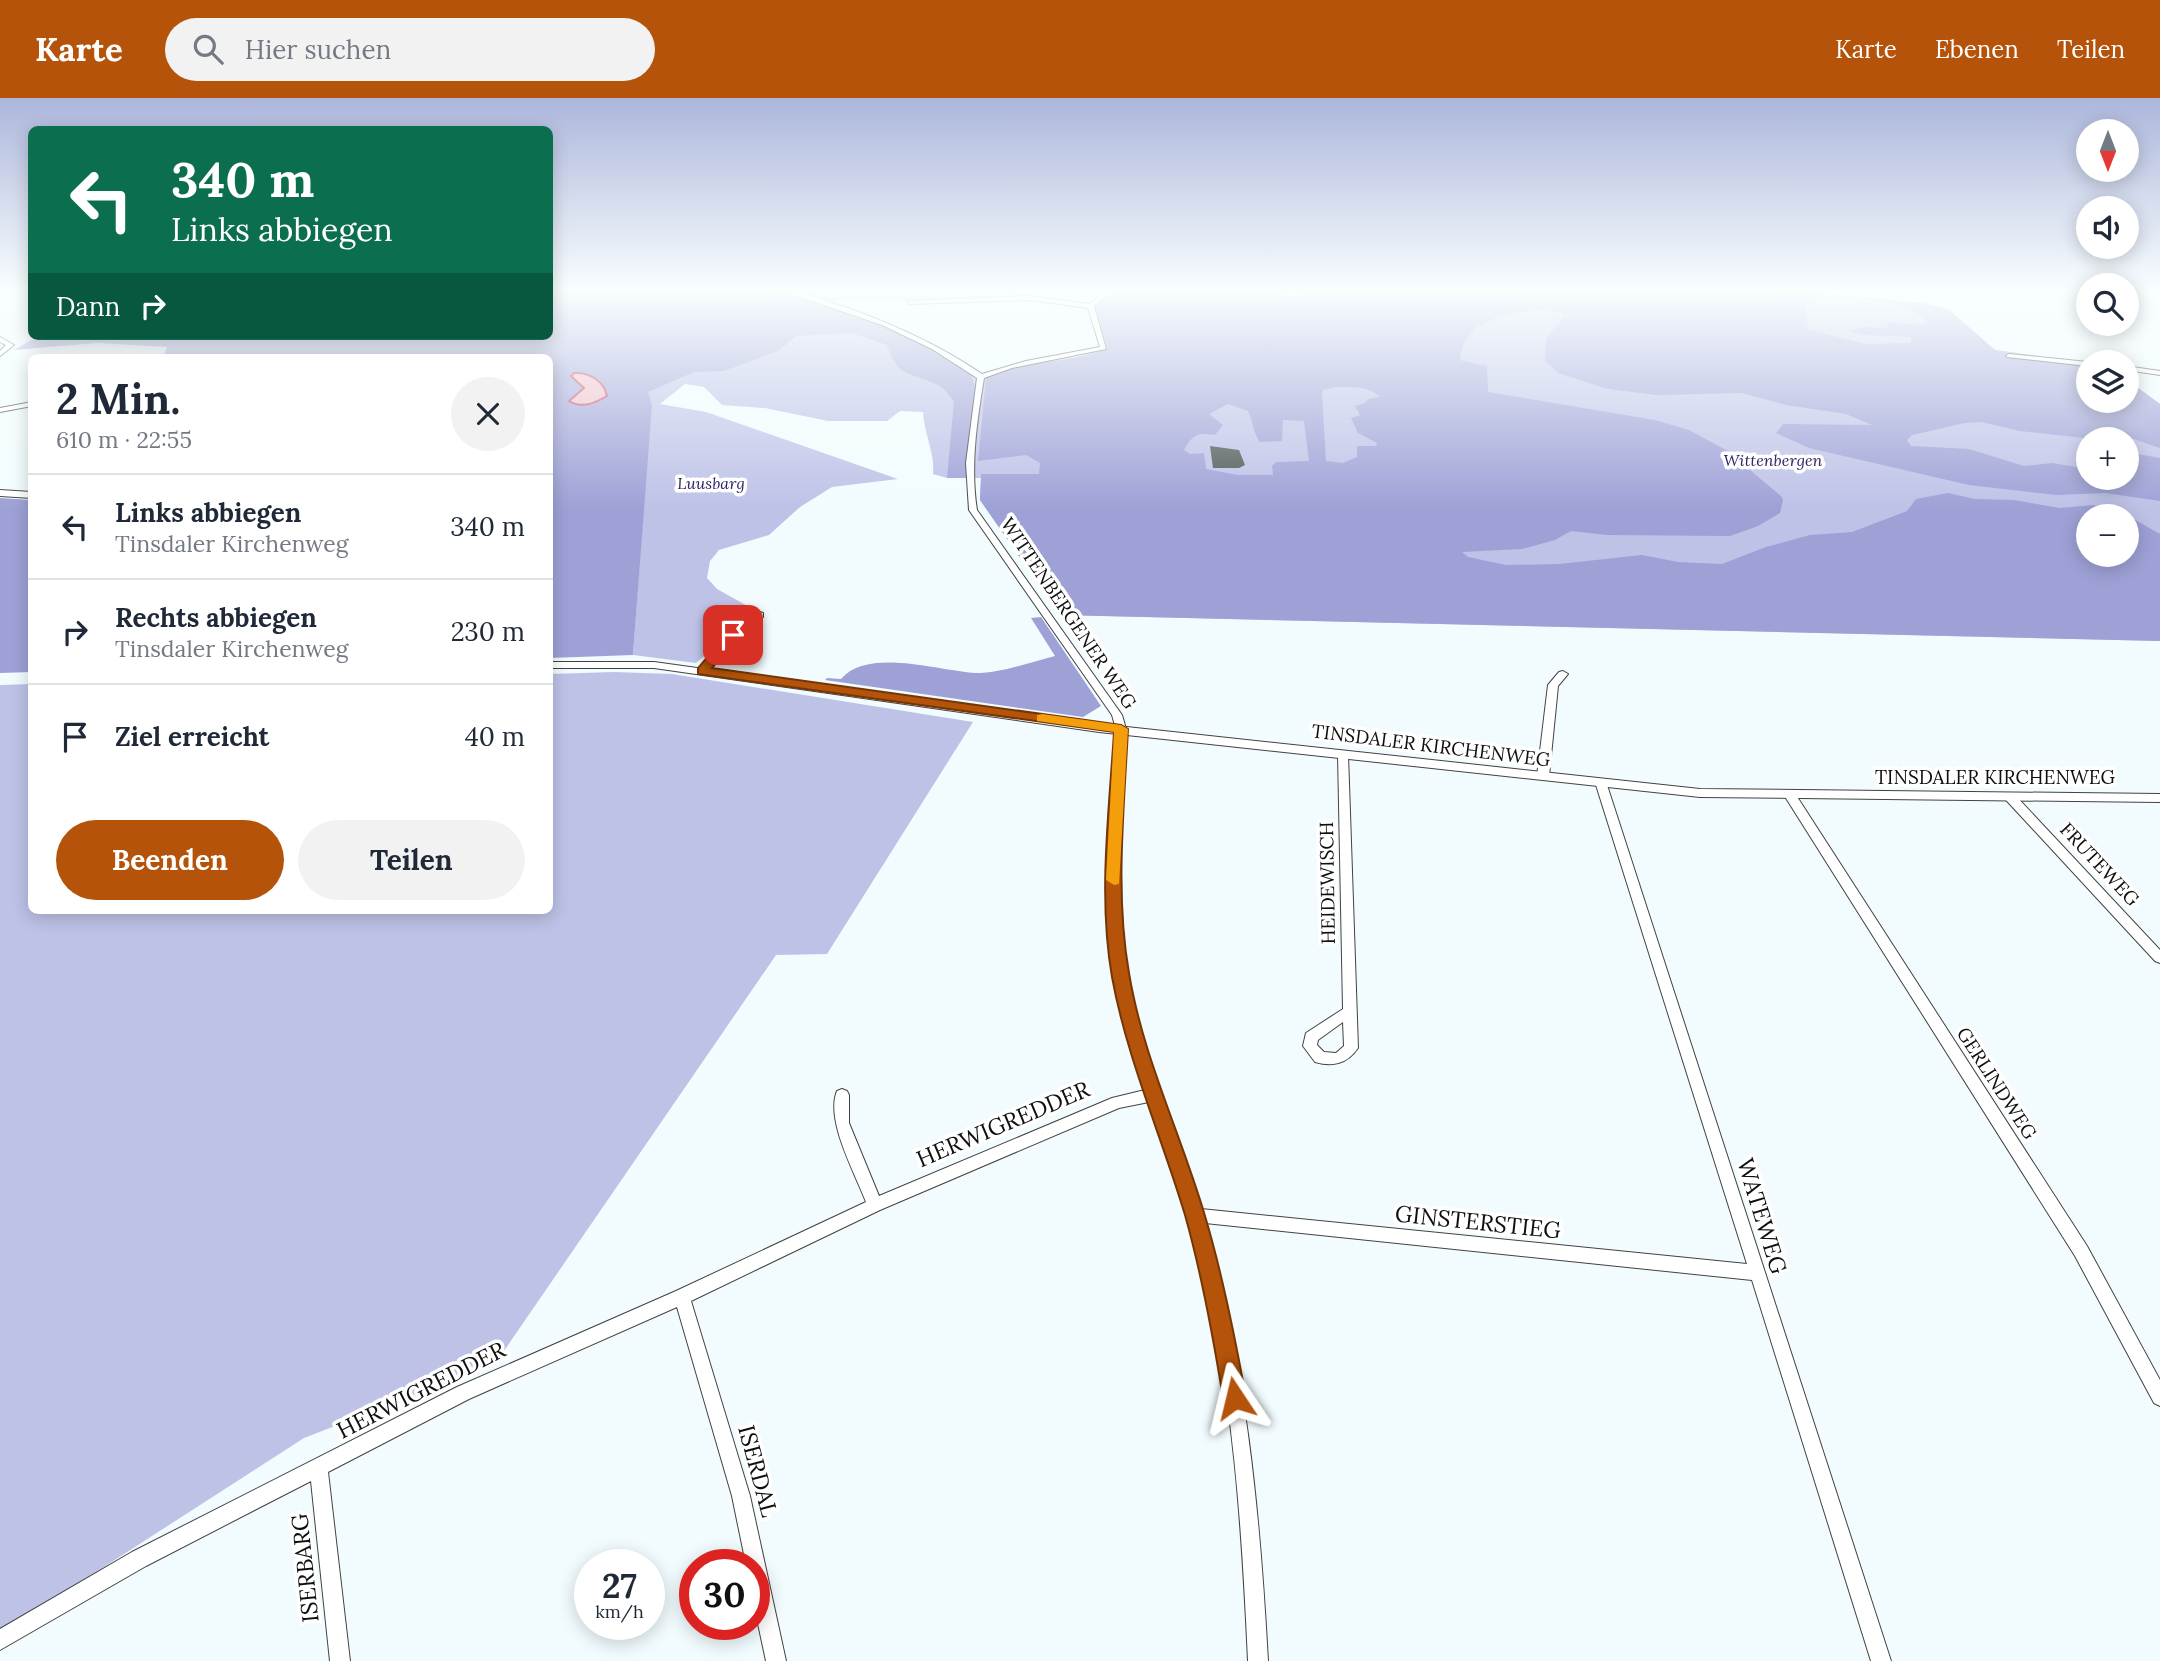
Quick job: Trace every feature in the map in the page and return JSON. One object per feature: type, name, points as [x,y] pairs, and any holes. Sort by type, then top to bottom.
[{"type":"street","points":[[961,362],[981,377],[1003,367],[1038,362]]},
{"type":"street","points":[[2139,371],[2160,373]]},
{"type":"street","name":"WITTENBERGENER WEG","points":[[981,377],[970,475],[969,494],[974,510],[1117,715],[1121,729],[1114,872],[1115,939],[1133,1037],[1195,1216],[1221,1320],[1239,1424],[1258,1661]]},
{"type":"street","points":[[0,410],[28,405]]},
{"type":"street","points":[[0,493],[28,495]]},
{"type":"street","points":[[703,671],[733,635],[760,614]]},
{"type":"street","name":"TINSDALER KIRCHENWEG","points":[[553,665],[628,663],[703,671],[1121,729],[1543,776],[1602,785],[1720,794],[2160,798]]},
{"type":"street","points":[[1543,776],[1553,685],[1563,674]]},
{"type":"street","name":"HEIDEWISCH","points":[[1343,754],[1350,1011]]},
{"type":"street","name":"WATEWEG","points":[[1602,785],[1881,1661]]},
{"type":"street","name":"GERLINDWEG","points":[[1790,795],[2081,1251],[2160,1397]]},
{"type":"street","name":"FRUTEWEG","points":[[2010,797],[2160,957]]},
{"type":"street","points":[[842,1095],[842,1123],[875,1205]]},
{"type":"street","name":"HERWIGREDDER","points":[[0,1640],[139,1559],[463,1393],[682,1297],[875,1205],[1117,1102],[1152,1095]]},
{"type":"street","name":"GINSTERSTIEG","points":[[1195,1216],[1756,1273]]},
{"type":"street","name":"ISERDAL","points":[[682,1297],[741,1496],[776,1661]]},
{"type":"street","name":"ISERBARG","points":[[319,1469],[340,1661]]},
{"type":"green space","name":"Wittenbergen","points":[[637,362],[950,362],[984,378],[1014,367],[1045,362],[2076,362],[2076,413],[2139,413],[2139,389],[2160,404],[2160,641],[1060,615],[980,500],[981,478],[947,478],[933,474],[923,412],[900,411],[887,421],[828,421],[765,408],[722,405],[704,387],[685,384],[660,404],[706,412],[898,479],[832,487],[800,507],[769,535],[719,550],[710,561],[707,578],[717,589],[751,608],[748,612],[751,616],[696,663],[633,655],[651,405]]},
{"type":"green space","points":[[553,674],[672,674],[973,722],[827,954],[776,955],[495,1364],[304,1438],[0,1634],[0,685],[28,684],[28,914],[553,914]]},
{"type":"shaded area","points":[[553,362],[748,362],[724,371],[694,372],[648,392],[652,405],[633,655],[553,658]]},
{"type":"shaded area","points":[[895,362],[956,362],[972,375],[975,390],[967,478],[947,478],[954,401],[940,386],[906,373]]},
{"type":"shaded area","name":"Wittenbergen","points":[[1050,362],[1469,362],[1487,366],[1488,392],[1655,420],[1689,430],[1726,450],[1783,500],[1780,513],[1758,526],[1730,536],[1607,535],[1571,531],[1555,540],[1522,549],[1462,552],[1468,557],[1506,565],[1559,564],[1642,555],[1678,562],[1722,564],[1766,547],[1810,535],[1852,532],[1907,511],[1916,499],[1948,493],[1975,499],[2014,500],[2060,508],[2076,507],[2076,567],[2139,567],[2139,522],[2160,534],[2160,641],[1060,615],[980,500],[981,474],[1039,474],[1040,463],[1026,455],[978,461],[986,378],[1001,372]],"holes":[[[1335,387],[1370,390],[1380,397],[1368,399],[1355,406],[1360,415],[1351,418],[1358,433],[1377,443],[1376,446],[1357,446],[1357,457],[1343,463],[1326,461],[1323,390]],[[1228,404],[1248,411],[1260,442],[1282,441],[1283,420],[1304,421],[1309,461],[1276,462],[1272,466],[1273,475],[1238,475],[1206,469],[1204,453],[1190,454],[1184,450],[1196,436],[1215,435],[1223,425],[1209,414]]]},
{"type":"shaded area","name":"Wittenbergen","points":[[1546,362],[2076,362],[2076,413],[2139,413],[2139,389],[2160,404],[2160,448],[2139,441],[2139,427],[2076,427],[2076,437],[2020,431],[1981,422],[1912,435],[1907,440],[1911,446],[1969,449],[2024,466],[2052,463],[2076,467],[2076,490],[2139,490],[2139,454],[2160,458],[2160,501],[2105,493],[2056,495],[1969,485],[1809,448],[1776,433],[1783,424],[1872,425],[1846,414],[1786,405],[1742,393],[1657,395],[1608,389],[1558,373]]},
{"type":"shaded area","points":[[574,373],[595,378],[603,386],[607,396],[584,405],[569,401],[584,388],[571,376]]},
{"type":"shaded area","points":[[0,498],[28,500],[28,672],[0,673]]},
{"type":"shaded area","points":[[1041,617],[1101,706],[1083,717],[825,680],[841,679],[853,669],[868,664],[905,663],[986,673],[1055,656],[1031,618]]},
{"type":"building","points":[[1210,446],[1239,450],[1245,465],[1239,468],[1213,468]]},
{"type":"slow traffic","points":[[1042,718],[1121,729],[1114,880]]},
{"type":"route","points":[[733,635],[703,671],[1121,729],[1114,872],[1115,939],[1120,975],[1133,1037],[1195,1216],[1221,1320],[1235,1398]]},
{"type":"park label","name":"Luusbarg","points":[[711,483]]}]
